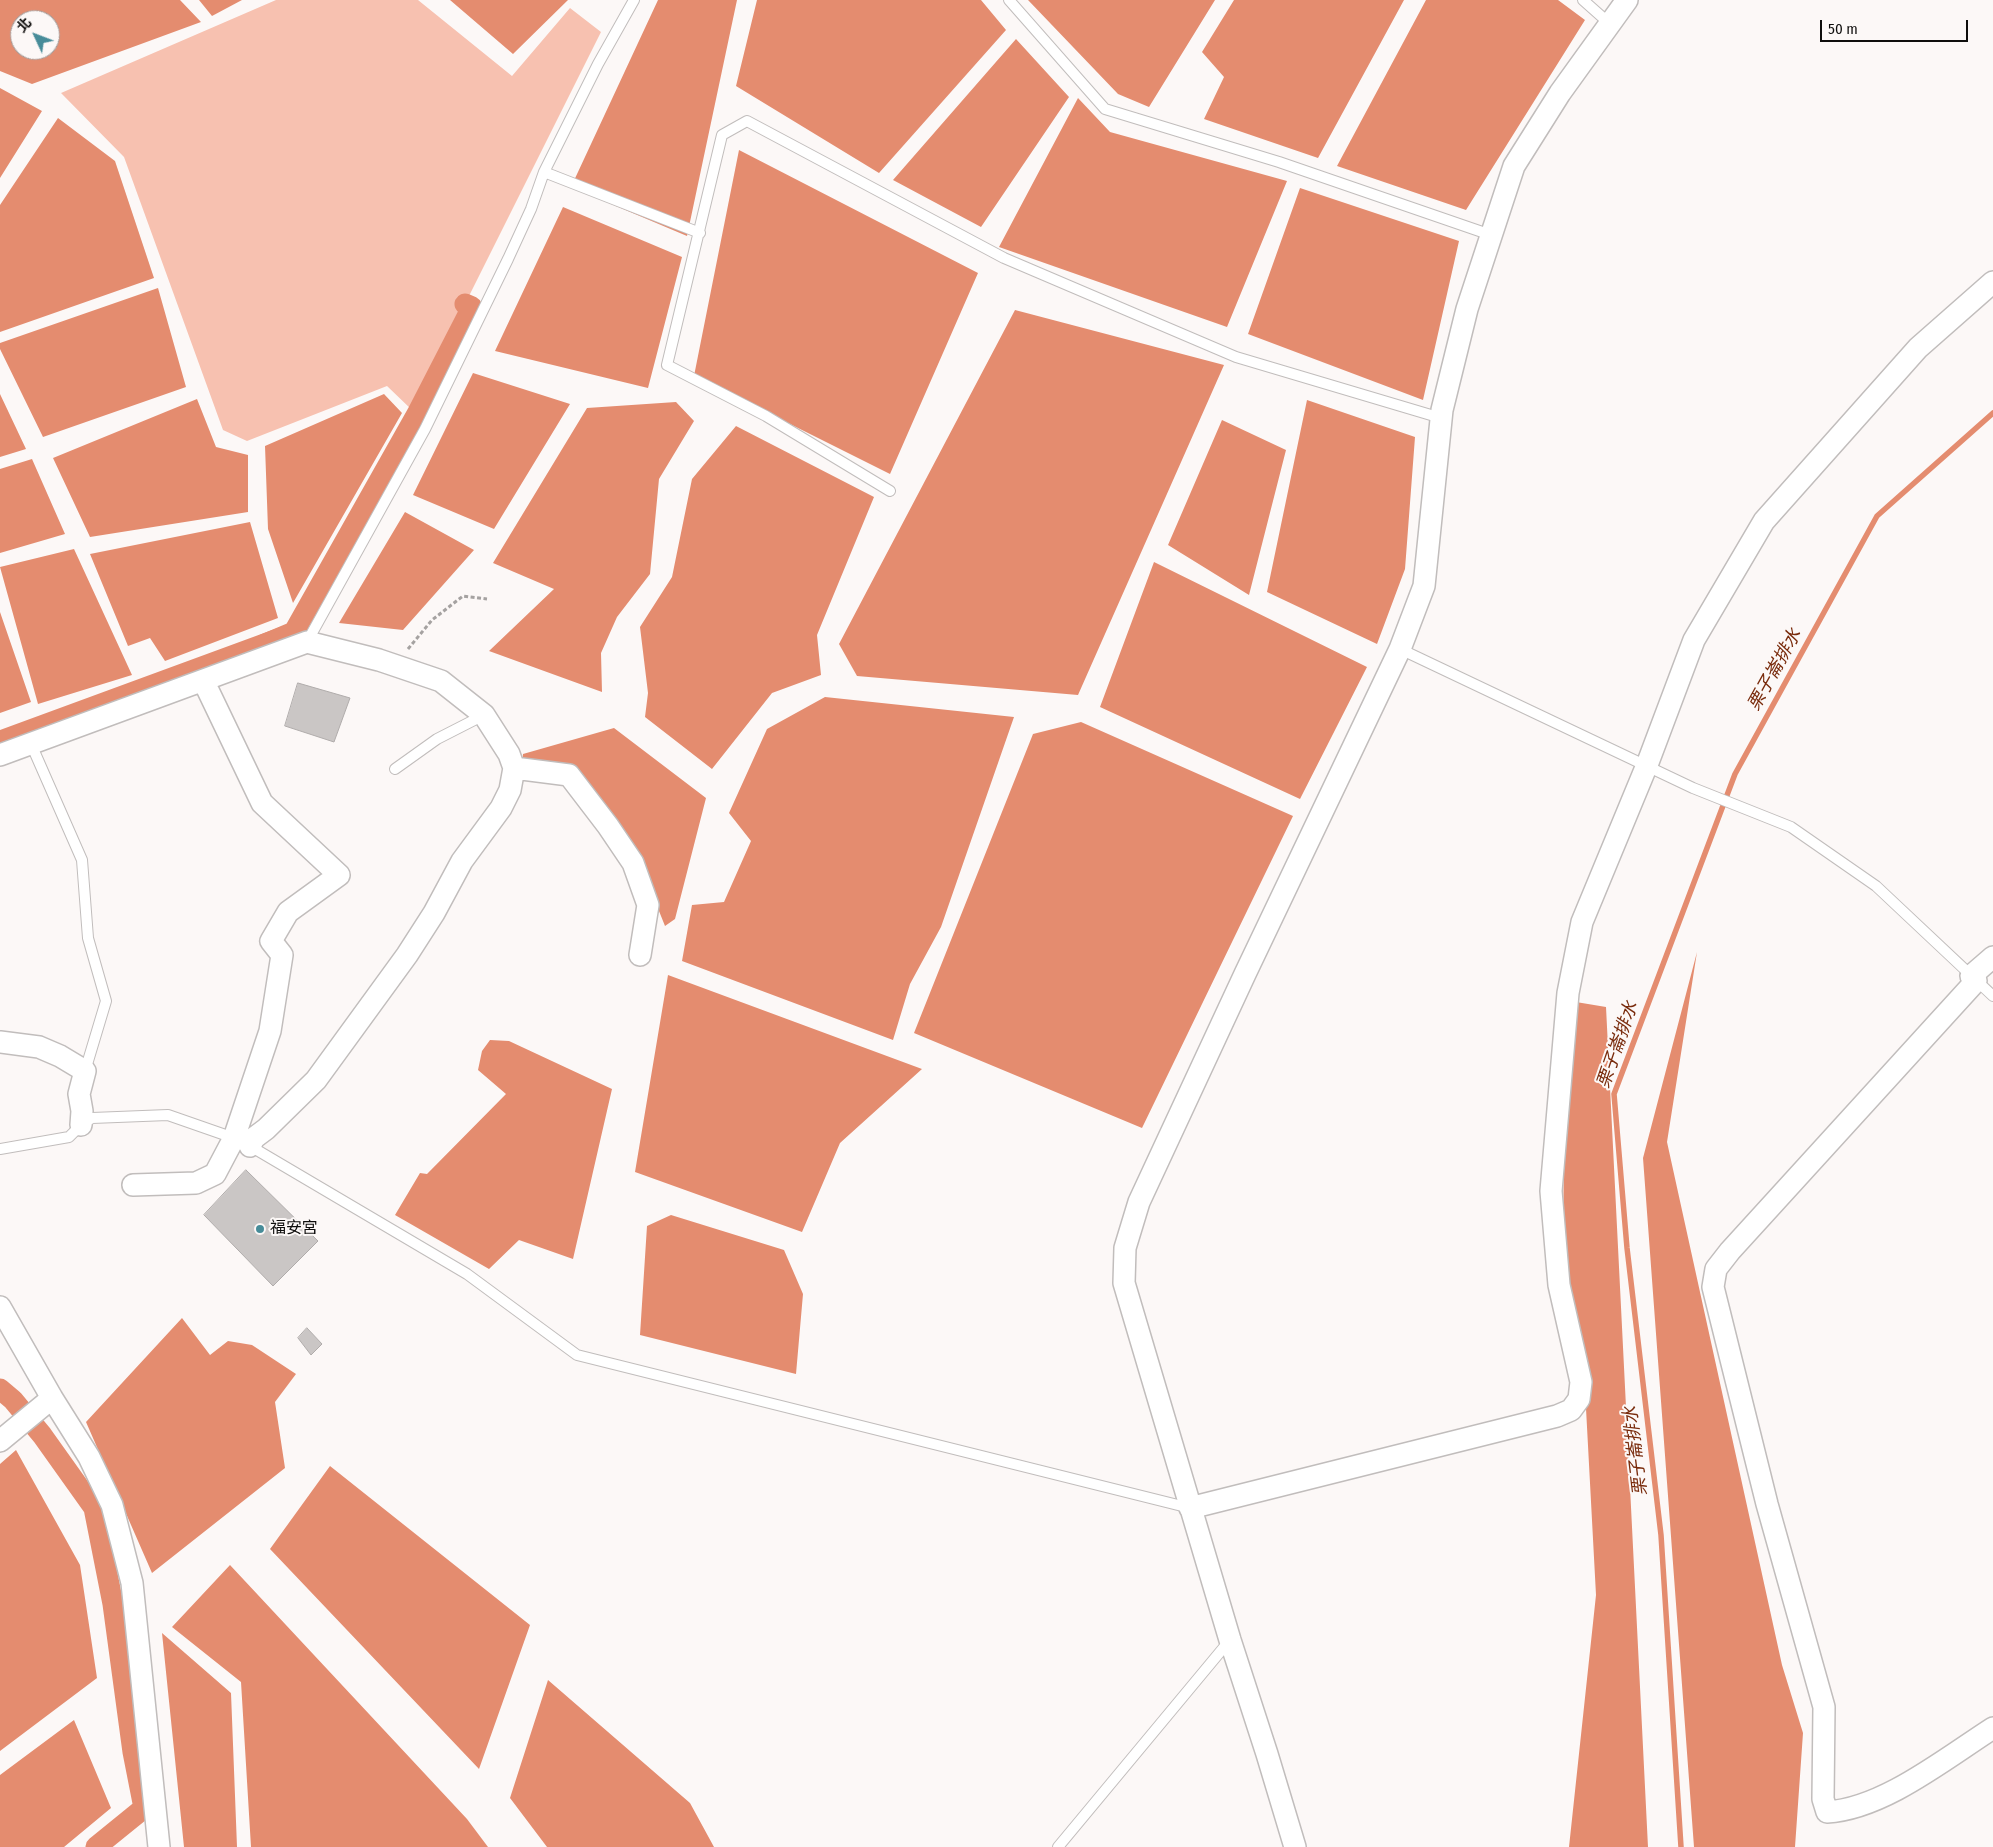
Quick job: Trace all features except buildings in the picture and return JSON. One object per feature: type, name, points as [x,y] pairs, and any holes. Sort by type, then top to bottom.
[{"type":"street","points":[[1294,1847],[1190,1508],[1124,1283],[1125,1248],[1143,1193],[1400,649],[1424,586],[1441,418],[1467,309],[1514,166],[1560,93],[1627,0]]},
{"type":"street","points":[[1190,1508],[1556,1416],[1570,1410],[1579,1399],[1581,1382],[1559,1285],[1551,1191],[1568,993],[1582,922],[1647,765],[1694,640],[1764,521],[1918,348],[1993,282]]},
{"type":"street","points":[[0,755],[204,682],[307,642],[395,665],[441,681],[484,714],[509,754],[514,768],[510,790],[501,808],[462,862],[434,913],[407,955],[316,1080],[266,1129],[254,1138],[242,1142]]},
{"type":"street","points":[[133,1185],[196,1183],[214,1174],[242,1142],[270,1031],[282,955],[271,941],[288,912],[339,875],[262,803],[204,682]]},
{"type":"street","points":[[514,768],[569,775],[608,826],[633,863],[648,905],[640,955]]},
{"type":"street","points":[[1993,957],[1730,1251],[1716,1269],[1713,1287],[1768,1504],[1824,1707],[1822,1799],[1828,1812],[1841,1811],[1887,1796],[1993,1728]]},
{"type":"street","points":[[0,1042],[39,1047],[60,1056],[85,1071],[79,1094],[82,1111],[81,1125]]},
{"type":"street","points":[[0,1306],[52,1398],[89,1457],[112,1505],[132,1583],[159,1847]]},
{"type":"street","points":[[2,1439],[50,1399]]},
{"type":"lane","points":[[307,642],[425,429],[508,259],[531,209],[544,172],[598,64],[634,0]]},
{"type":"lane","points":[[1009,0],[1105,108],[1279,162],[1491,235]]},
{"type":"lane","points":[[1583,0],[1610,24]]},
{"type":"lane","points":[[890,491],[766,416],[667,365],[722,135],[747,121],[1013,262],[1236,356],[1441,418]]},
{"type":"lane","points":[[544,172],[700,233]]},
{"type":"lane","points":[[1400,649],[1693,788],[1791,827],[1876,886],[1993,996]]},
{"type":"lane","points":[[396,769],[437,739],[484,714]]},
{"type":"lane","points":[[31,744],[82,860],[88,938],[106,1002],[85,1071]]},
{"type":"lane","points":[[0,1149],[69,1137],[81,1125],[92,1118],[168,1114],[242,1142],[467,1274],[577,1355],[1190,1508]]},
{"type":"lane","points":[[1058,1847],[1230,1640]]},
{"type":"path","points":[[395,665],[432,620],[463,596],[488,599]]},
{"type":"shaded area","points":[[0,0],[180,0],[201,22],[32,84],[0,71]]},
{"type":"shaded area","points":[[199,0],[242,0],[212,16]]},
{"type":"shaded area","points":[[276,0],[418,0],[512,76],[570,8],[601,32],[412,410],[387,386],[247,441],[223,430],[124,157],[61,93]]},
{"type":"shaded area","points":[[450,0],[568,0],[513,54]]},
{"type":"shaded area","points":[[658,0],[737,0],[687,236],[571,187]]},
{"type":"shaded area","points":[[757,0],[981,0],[1006,30],[879,173],[736,86]]},
{"type":"shaded area","points":[[1028,0],[1215,0],[1149,107],[1118,94]]},
{"type":"shaded area","points":[[1234,0],[1404,0],[1318,158],[1204,119],[1224,77],[1202,52]]},
{"type":"shaded area","points":[[1426,0],[1558,0],[1585,20],[1466,210],[1337,166]]},
{"type":"shaded area","points":[[1016,39],[1069,97],[981,227],[893,180]]},
{"type":"shaded area","points":[[0,88],[42,111],[0,178]]},
{"type":"shaded area","points":[[1078,98],[1110,132],[1287,181],[1227,327],[999,247]]},
{"type":"shaded area","points":[[58,118],[115,161],[154,278],[0,332],[0,205]]},
{"type":"shaded area","points":[[739,150],[978,273],[890,474],[694,376]]},
{"type":"shaded area","points":[[1300,188],[1459,241],[1423,400],[1248,334]]},
{"type":"shaded area","points":[[563,207],[682,257],[648,388],[495,351]]},
{"type":"shaded area","points":[[158,288],[186,387],[43,437],[0,349],[0,343]]},
{"type":"shaded area","points":[[1015,310],[1224,365],[1078,695],[857,676],[839,644]]},
{"type":"shaded area","points":[[473,373],[570,404],[494,529],[413,495]]},
{"type":"shaded area","points":[[0,394],[26,449],[0,457]]},
{"type":"shaded area","points":[[384,394],[402,413],[293,603],[268,529],[265,446]]},
{"type":"shaded area","points":[[197,399],[216,447],[248,455],[248,512],[90,537],[53,458]]},
{"type":"shaded area","points":[[1307,400],[1415,437],[1405,569],[1377,644],[1267,592]]},
{"type":"shaded area","points":[[676,402],[694,421],[659,479],[650,574],[617,617],[601,653],[602,692],[489,651],[554,589],[493,563],[587,408]]},
{"type":"shaded area","points":[[1222,420],[1286,450],[1249,595],[1168,545]]},
{"type":"shaded area","points":[[736,426],[874,497],[817,635],[821,675],[772,693],[712,769],[645,717],[648,693],[640,627],[672,577],[692,479]]},
{"type":"shaded area","points":[[32,459],[65,534],[0,553],[0,469]]},
{"type":"shaded area","points":[[405,512],[474,550],[403,630],[339,623]]},
{"type":"shaded area","points":[[250,522],[278,618],[165,661],[150,638],[128,646],[90,554]]},
{"type":"shaded area","points":[[74,549],[132,675],[38,704],[0,567]]},
{"type":"shaded area","points":[[1154,562],[1367,667],[1300,799],[1100,707]]},
{"type":"shaded area","points":[[0,612],[31,702],[0,713]]},
{"type":"shaded area","points":[[283,626],[295,639],[0,751],[0,730]]},
{"type":"shaded area","points":[[825,697],[1014,717],[941,927],[910,984],[893,1040],[682,961],[692,905],[724,902],[751,841],[729,813],[767,729]]},
{"type":"shaded area","points":[[1081,722],[1293,816],[1142,1128],[914,1033],[1033,734]]},
{"type":"shaded area","points":[[614,728],[706,798],[675,919],[665,926],[649,886],[579,788],[522,765],[523,754]]},
{"type":"shaded area","points":[[1697,952],[1667,1142],[1782,1665],[1803,1733],[1795,1847],[1694,1847],[1643,1158]]},
{"type":"shaded area","points":[[668,975],[922,1069],[840,1143],[802,1232],[635,1172]]},
{"type":"shaded area","points":[[1576,1002],[1606,1007],[1648,1847],[1569,1847],[1596,1595],[1584,1371],[1563,1253],[1564,1138]]},
{"type":"shaded area","points":[[490,1040],[509,1041],[612,1089],[573,1259],[519,1240],[489,1269],[395,1215],[420,1173],[427,1174],[506,1094],[478,1070],[482,1051]]},
{"type":"shaded area","points":[[671,1215],[784,1250],[803,1294],[796,1374],[640,1335],[647,1226]]},
{"type":"shaded area","points":[[182,1318],[210,1355],[228,1341],[252,1345],[296,1374],[275,1402],[285,1468],[152,1573],[86,1422]]},
{"type":"shaded area","points":[[16,1450],[80,1565],[97,1678],[0,1751],[0,1464]]},
{"type":"shaded area","points":[[330,1466],[530,1625],[479,1769],[270,1549]]},
{"type":"shaded area","points":[[230,1565],[467,1819],[488,1847],[251,1847],[241,1682],[172,1627]]},
{"type":"shaded area","points":[[162,1633],[231,1693],[237,1847],[184,1847]]},
{"type":"shaded area","points":[[548,1680],[690,1803],[714,1847],[547,1847],[510,1798]]},
{"type":"shaded area","points":[[74,1720],[111,1808],[64,1847],[0,1847],[0,1775]]},
{"type":"waterway","points":[[263,645],[294,632],[417,414],[472,307],[465,304]]},
{"type":"waterway","name":"栗子崙排水","points":[[1681,1847],[1661,1535],[1627,1248],[1614,1094],[1735,774],[1877,516],[1993,413]]},
{"type":"waterway","points":[[0,1389],[13,1400],[42,1435],[94,1508],[113,1604],[133,1752],[144,1808],[96,1847]]},
{"type":"place","name":"福安宮","points":[[260,1229]]}]
